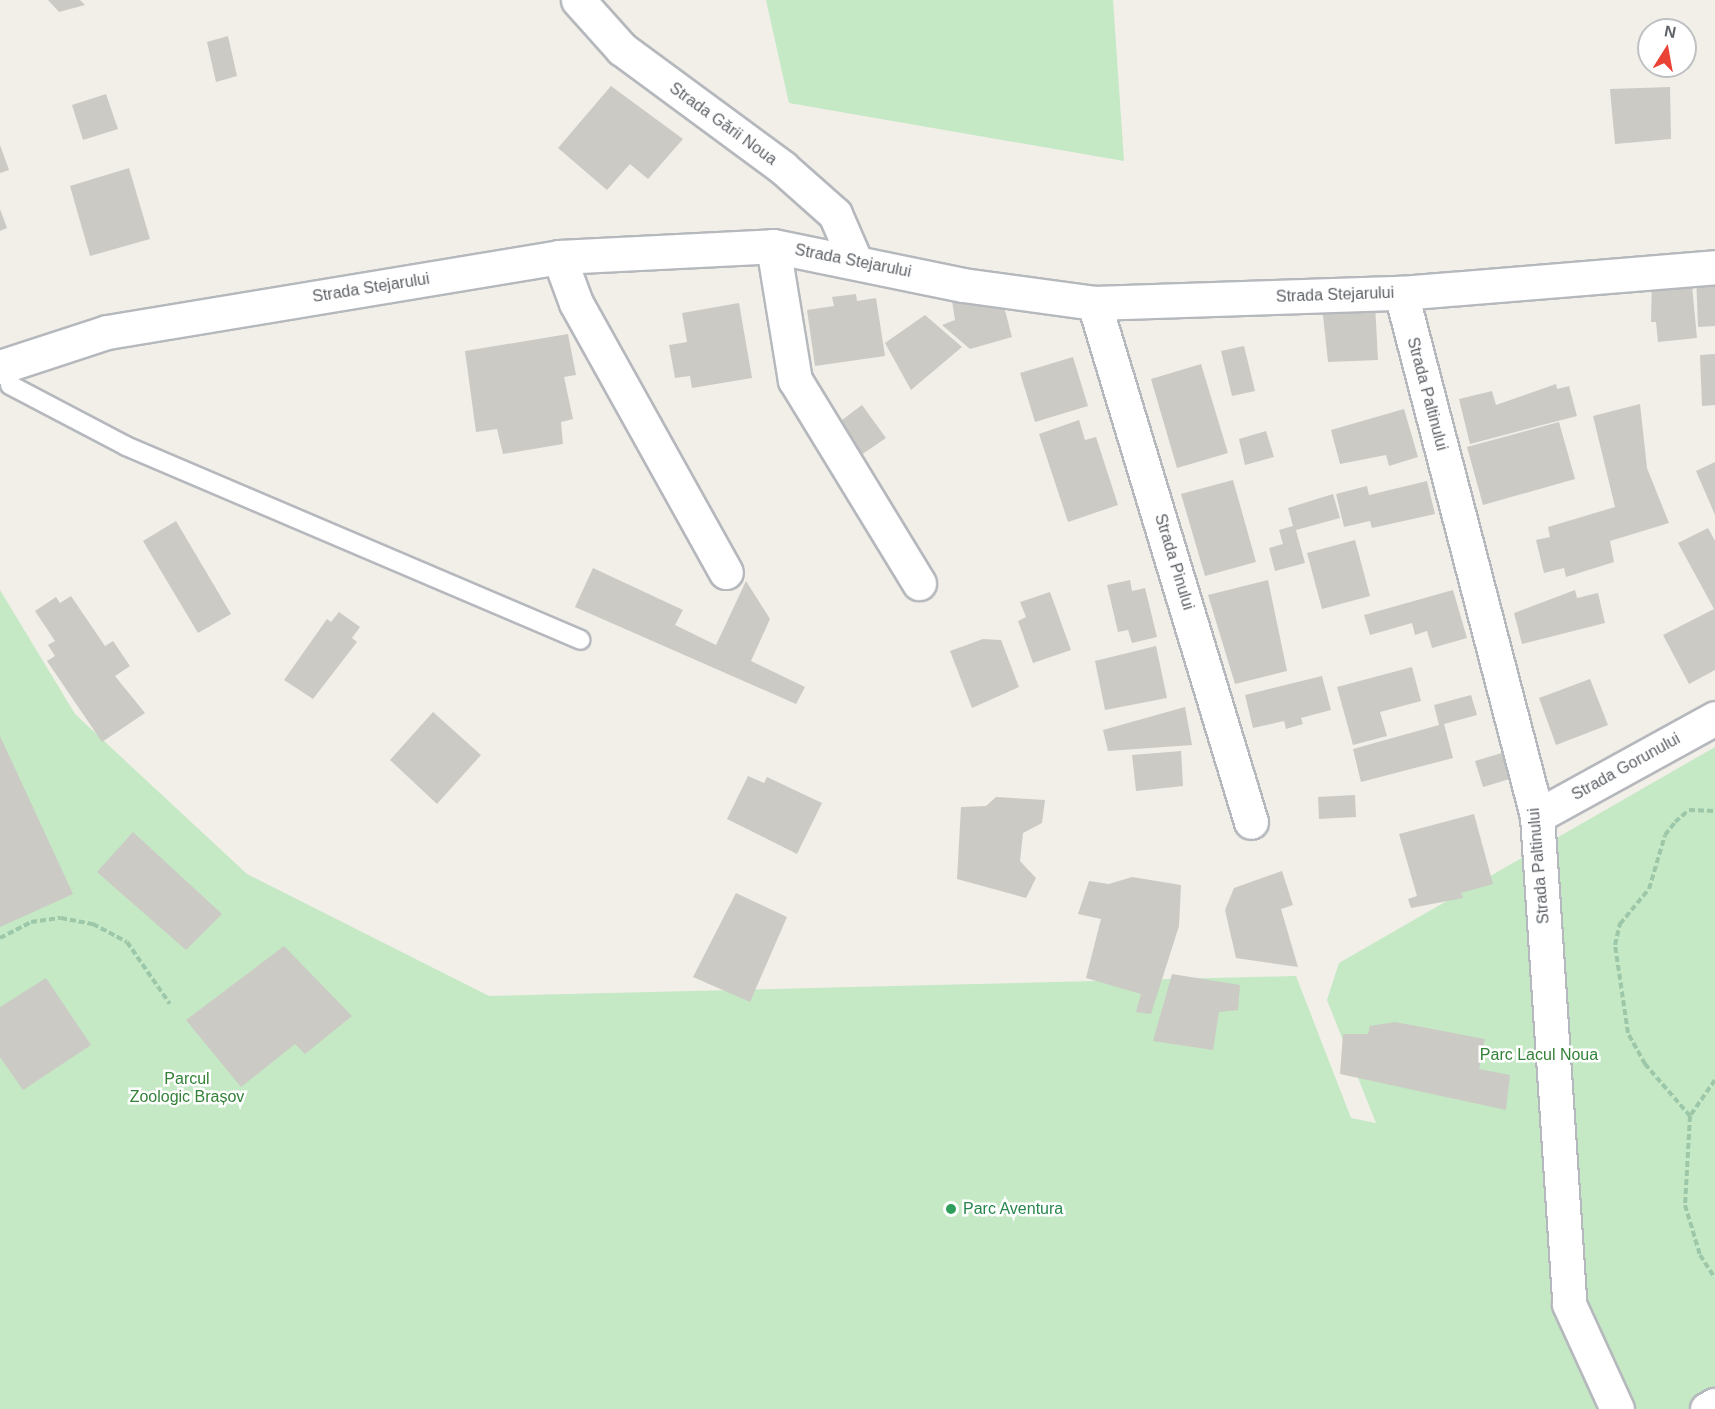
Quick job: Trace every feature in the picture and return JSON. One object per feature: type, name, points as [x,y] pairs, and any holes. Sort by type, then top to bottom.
[{"type":"street","name":"Strada Gării Noua","points":[[578,0],[622,49],[782,167],[835,214],[854,258]]},
{"type":"street","name":"Strada Stejarului","points":[[6,377],[107,332],[558,257],[773,246],[854,258],[963,285],[1094,303],[1401,293],[1715,267]]},
{"type":"street","points":[[773,246],[795,380],[919,583]]},
{"type":"street","points":[[558,257],[576,303],[726,572]]},
{"type":"street","name":"Strada Paltinului","points":[[1401,293],[1537,816],[1569,1304],[1617,1409]]},
{"type":"street","name":"Strada Pinului","points":[[1094,303],[1251,822]]},
{"type":"street","name":"Strada Gorunului","points":[[1537,816],[1715,718]]},
{"type":"street","points":[[1707,1409],[1715,1405]]},
{"type":"lane","points":[[6,377],[126,446],[580,640]]},
{"type":"path","points":[[1690,1116],[1645,1064],[1628,1033],[1615,945],[1620,924],[1649,889],[1665,836],[1675,822],[1689,810],[1715,811]]},
{"type":"path","points":[[0,938],[31,922],[61,918],[93,924],[127,942],[170,1004]]},
{"type":"path","points":[[1715,1080],[1690,1116],[1685,1205],[1700,1255],[1715,1278]]},
{"type":"green space","points":[[766,0],[1113,0],[1124,161],[789,103]]},
{"type":"green space","points":[[0,590],[75,714],[247,874],[489,996],[1296,976],[1351,1118],[1376,1123],[1327,1000],[1339,963],[1715,747],[1715,1409],[0,1409]]},
{"type":"building","points":[[48,0],[80,0],[85,5],[59,12]]},
{"type":"building","points":[[228,36],[237,76],[216,82],[207,42]]},
{"type":"building","points":[[611,86],[683,139],[648,179],[630,164],[607,190],[558,148]]},
{"type":"building","points":[[1670,87],[1671,139],[1615,144],[1610,89]]},
{"type":"building","points":[[106,94],[118,129],[83,140],[72,105]]},
{"type":"building","points":[[0,145],[9,170],[0,173]]},
{"type":"building","points":[[129,168],[150,239],[90,256],[70,186]]},
{"type":"building","points":[[0,209],[7,228],[0,231]]},
{"type":"building","points":[[1715,274],[1715,326],[1698,327],[1696,275]]},
{"type":"building","points":[[1691,275],[1697,338],[1658,342],[1656,322],[1651,322],[1652,279]]},
{"type":"building","points":[[856,294],[857,301],[876,298],[885,356],[815,366],[807,310],[834,306],[832,297]]},
{"type":"building","points":[[951,294],[1001,295],[1012,337],[970,349],[942,325],[955,320]]},
{"type":"building","points":[[739,303],[752,378],[692,388],[690,376],[675,378],[669,345],[687,342],[682,313]]},
{"type":"building","points":[[1375,304],[1378,360],[1328,362],[1322,306]]},
{"type":"building","points":[[925,315],[962,347],[911,390],[885,343]]},
{"type":"building","points":[[568,334],[576,375],[564,377],[573,419],[561,422],[563,444],[503,454],[497,429],[476,432],[465,351]]},
{"type":"building","points":[[1244,346],[1255,391],[1232,396],[1221,351]]},
{"type":"building","points":[[1715,354],[1715,405],[1702,406],[1700,355]]},
{"type":"building","points":[[1073,357],[1088,406],[1035,422],[1020,373]]},
{"type":"building","points":[[1201,364],[1228,453],[1177,468],[1151,379]]},
{"type":"building","points":[[1556,384],[1557,389],[1569,386],[1577,416],[1470,444],[1459,399],[1492,391],[1496,405]]},
{"type":"building","points":[[1640,404],[1647,468],[1669,523],[1610,541],[1614,562],[1566,577],[1564,568],[1544,573],[1536,540],[1550,537],[1548,527],[1615,507],[1593,416]]},
{"type":"building","points":[[862,405],[886,438],[861,455],[838,423]]},
{"type":"building","points":[[1404,409],[1418,457],[1389,466],[1386,455],[1340,464],[1331,430]]},
{"type":"building","points":[[1079,420],[1085,440],[1096,437],[1118,505],[1068,522],[1039,434]]},
{"type":"building","points":[[1559,422],[1575,479],[1483,505],[1467,447]]},
{"type":"building","points":[[1266,431],[1274,457],[1245,465],[1239,439]]},
{"type":"building","points":[[1715,462],[1715,515],[1696,471]]},
{"type":"building","points":[[1233,480],[1256,562],[1205,576],[1181,494]]},
{"type":"building","points":[[1427,481],[1435,514],[1372,528],[1370,521],[1344,527],[1336,494],[1367,486],[1369,495]]},
{"type":"building","points":[[1333,494],[1340,518],[1296,530],[1305,563],[1275,571],[1269,548],[1283,544],[1279,530],[1293,526],[1288,508]]},
{"type":"building","points":[[176,521],[231,614],[198,633],[143,541]]},
{"type":"building","points":[[1708,528],[1715,541],[1715,670],[1689,684],[1663,635],[1714,609],[1678,543]]},
{"type":"building","points":[[1355,540],[1370,596],[1322,609],[1307,553]]},
{"type":"building","points":[[593,568],[683,610],[675,625],[716,645],[746,581],[770,619],[751,661],[805,687],[796,704],[575,607]]},
{"type":"building","points":[[1130,580],[1132,591],[1145,588],[1157,637],[1132,643],[1128,630],[1118,632],[1107,585]]},
{"type":"building","points":[[1268,580],[1287,671],[1235,684],[1208,595]]},
{"type":"building","points":[[1453,590],[1467,638],[1432,648],[1427,631],[1415,635],[1412,623],[1370,635],[1364,615]]},
{"type":"building","points":[[1575,590],[1577,598],[1598,593],[1605,623],[1522,644],[1514,613]]},
{"type":"building","points":[[1050,592],[1071,650],[1033,663],[1018,621],[1026,617],[1020,602]]},
{"type":"building","points":[[71,596],[105,646],[113,641],[130,666],[115,676],[145,713],[102,742],[47,661],[55,656],[48,645],[55,641],[35,611],[56,597],[60,603]]},
{"type":"building","points":[[339,612],[360,627],[352,638],[357,642],[313,699],[284,680],[327,619],[331,622]]},
{"type":"building","points":[[983,639],[1001,640],[1019,687],[972,708],[950,651]]},
{"type":"building","points":[[1156,646],[1167,698],[1105,710],[1095,661]]},
{"type":"building","points":[[1412,667],[1421,701],[1380,712],[1387,736],[1353,745],[1337,687]]},
{"type":"building","points":[[1322,676],[1331,710],[1301,718],[1303,724],[1286,729],[1284,721],[1253,728],[1245,695]]},
{"type":"building","points":[[1590,679],[1608,725],[1556,745],[1539,698]]},
{"type":"building","points":[[1471,695],[1477,715],[1444,724],[1453,758],[1361,782],[1353,749],[1439,725],[1434,705]]},
{"type":"building","points":[[1185,707],[1192,745],[1108,751],[1103,730]]},
{"type":"building","points":[[433,712],[481,755],[437,804],[390,760]]},
{"type":"building","points":[[0,736],[73,894],[0,927]]},
{"type":"building","points":[[1181,751],[1183,786],[1136,791],[1132,755]]},
{"type":"building","points":[[1505,752],[1513,778],[1483,787],[1475,761]]},
{"type":"building","points":[[748,776],[764,783],[767,777],[822,803],[797,854],[727,819]]},
{"type":"building","points":[[1355,795],[1356,817],[1319,819],[1318,797]]},
{"type":"building","points":[[996,797],[1045,800],[1042,823],[1023,833],[1020,861],[1036,878],[1026,898],[957,879],[961,807],[986,806]]},
{"type":"building","points":[[1474,814],[1493,884],[1461,893],[1463,898],[1411,908],[1408,899],[1417,896],[1399,834]]},
{"type":"building","points":[[133,832],[222,914],[186,950],[97,872]]},
{"type":"building","points":[[1282,871],[1293,905],[1281,909],[1298,967],[1236,958],[1225,910],[1234,888]]},
{"type":"building","points":[[1132,877],[1181,885],[1179,926],[1151,1014],[1136,1012],[1141,994],[1086,978],[1101,919],[1078,914],[1089,881],[1109,884]]},
{"type":"building","points":[[736,893],[787,917],[750,1002],[693,977]]},
{"type":"building","points":[[284,946],[352,1016],[305,1054],[295,1044],[241,1087],[186,1020]]},
{"type":"building","points":[[1172,974],[1240,985],[1238,1010],[1219,1012],[1213,1050],[1153,1041]]},
{"type":"building","points":[[46,978],[91,1045],[23,1090],[0,1057],[0,1007]]},
{"type":"building","points":[[1395,1022],[1485,1039],[1479,1069],[1510,1075],[1506,1110],[1340,1074],[1343,1034],[1368,1034],[1370,1026]]},
{"type":"place","name":"Parc Aventura","points":[[951,1209]]},
{"type":"park label","name":"Parc Lacul Noua","points":[[1539,1055]]},
{"type":"park label","name":"Parcul Zoologic Brașov","points":[[187,1088]]}]
